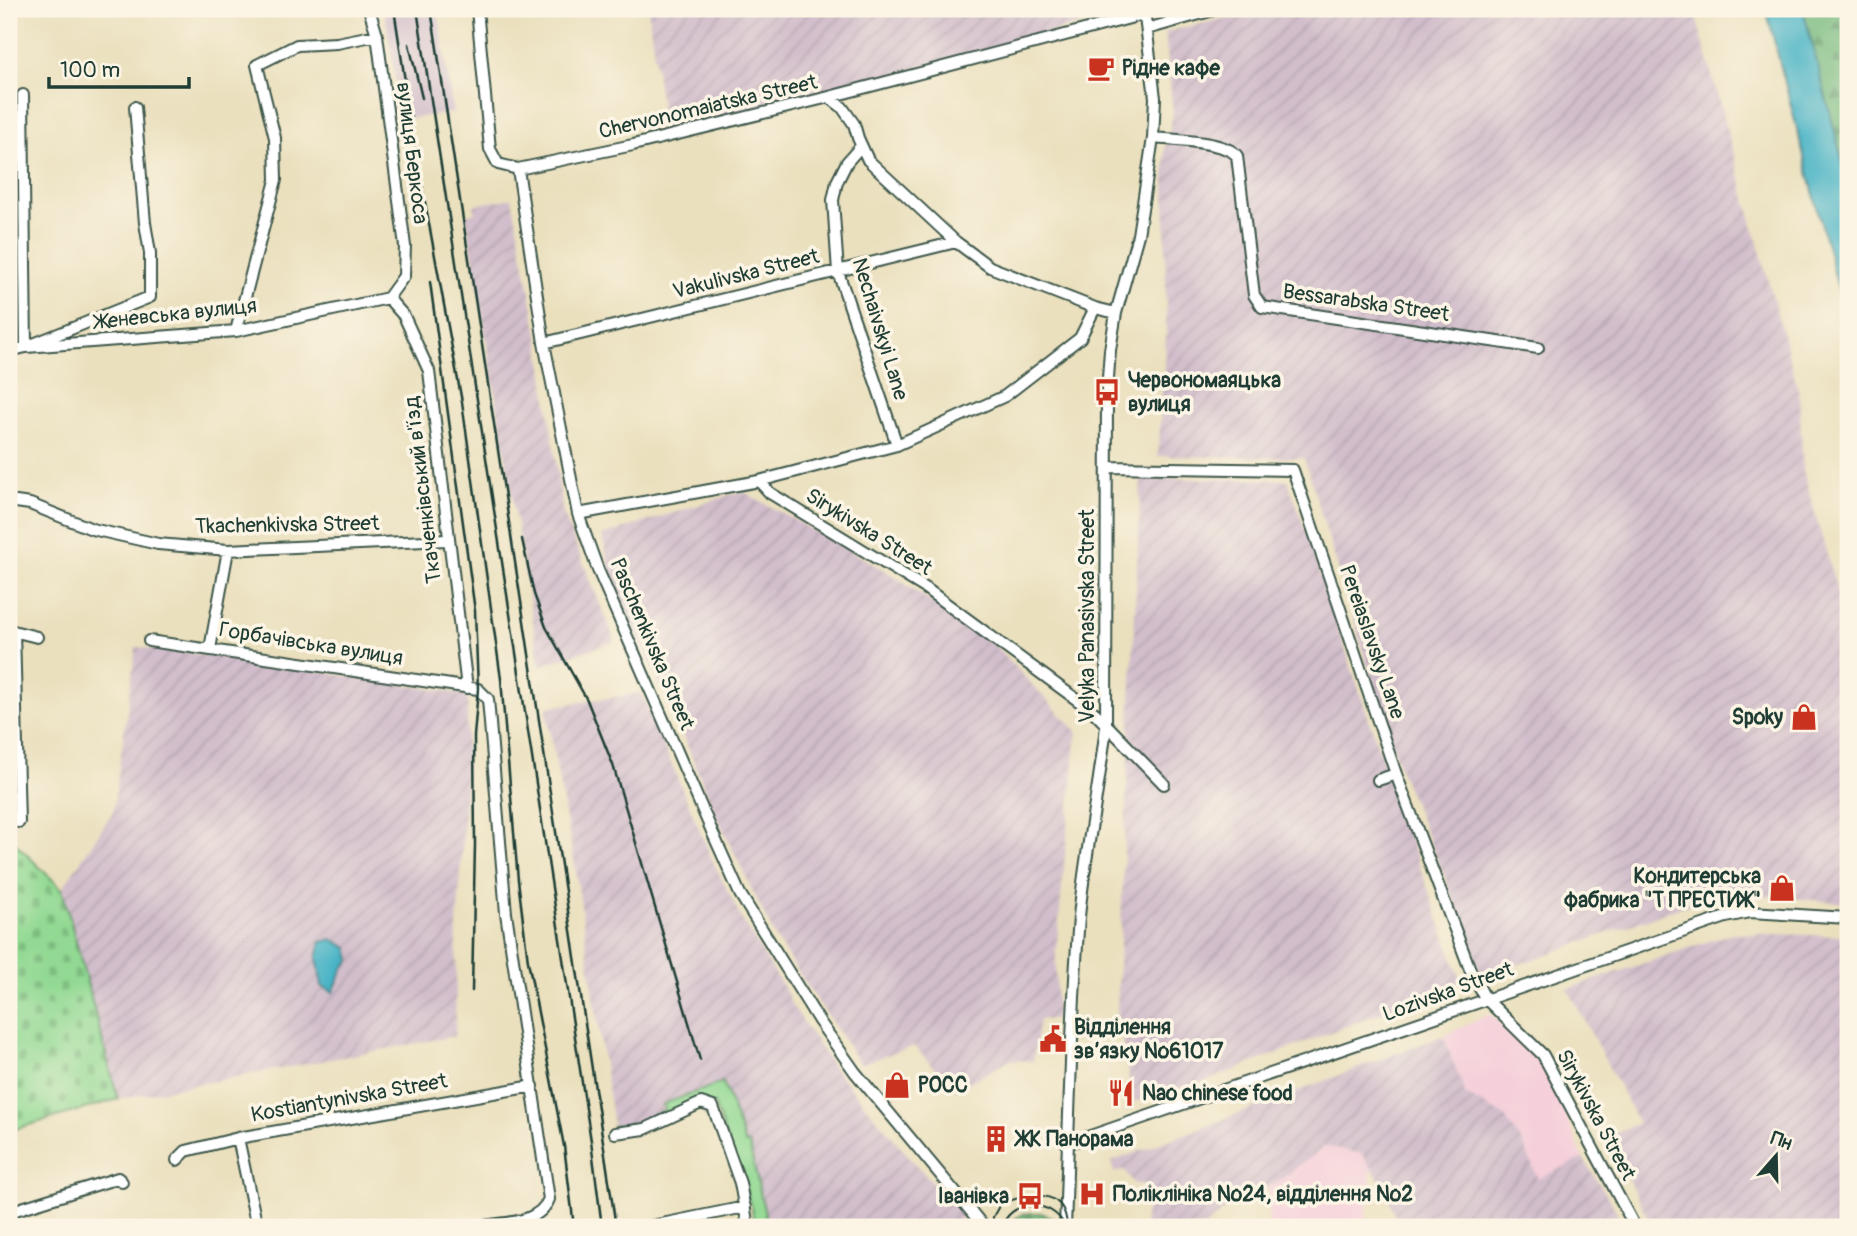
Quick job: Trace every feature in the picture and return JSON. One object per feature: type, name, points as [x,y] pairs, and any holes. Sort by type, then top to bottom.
[{"type":"street","name":"вулиця Беркоса","points":[[369,9],[377,35],[405,246],[404,276],[388,298]]},
{"type":"street","points":[[477,9],[490,149],[498,164],[518,169]]},
{"type":"street","points":[[1147,29],[1217,9]]},
{"type":"street","points":[[829,97],[1145,11]]},
{"type":"street","name":"Velyka Panasivska Street","points":[[1065,1227],[1080,915],[1101,778],[1106,726],[1109,364],[1116,313],[1138,235],[1153,138],[1155,98],[1145,11]]},
{"type":"street","points":[[236,331],[276,180],[275,138],[257,65],[297,45],[337,43],[377,35]]},
{"type":"street","points":[[23,95],[26,347],[150,297],[150,253],[135,107]]},
{"type":"street","name":"Chervonomaiatska Street","points":[[518,169],[633,145],[829,97],[842,107],[854,124],[868,160],[956,242],[990,267],[1095,309],[1116,313]]},
{"type":"street","name":"Bessarabska Street","points":[[1153,138],[1226,147],[1237,156],[1254,295],[1262,307],[1538,348]]},
{"type":"street","name":"Nechaivskyi Lane","points":[[861,146],[847,162],[837,183],[833,200],[838,272],[897,445]]},
{"type":"street","name":"Paschenkivska Street","points":[[518,169],[544,343],[578,514],[598,570],[740,894],[818,1021],[855,1072],[984,1227]]},
{"type":"street","name":"Vakulivska Street","points":[[544,343],[956,242]]},
{"type":"street","name":"Женевська вулиця","points":[[9,351],[26,347],[236,331],[388,298]]},
{"type":"street","name":"Ткаченківський в'їзд","points":[[388,298],[404,316],[429,371],[447,540],[467,688]]},
{"type":"street","points":[[578,514],[758,481],[897,445],[1005,396],[1080,338],[1095,309]]},
{"type":"street","name":"Pereiaslavsky Lane","points":[[1107,467],[1293,470],[1396,774],[1471,972],[1485,999]]},
{"type":"street","name":"Sirykivska Street","points":[[758,481],[770,493],[925,588],[1095,713],[1164,784]]},
{"type":"street","name":"Tkachenkivska Street","points":[[9,500],[30,504],[92,529],[158,544],[228,550],[447,540]]},
{"type":"street","points":[[210,649],[228,550]]},
{"type":"street","points":[[14,821],[11,630],[37,637]]},
{"type":"street","name":"Горбачівська вулиця","points":[[149,641],[467,688]]},
{"type":"street","points":[[467,688],[478,689],[488,699],[491,713],[506,913],[549,1192],[546,1208],[531,1223],[476,1227]]},
{"type":"street","points":[[1378,780],[1396,774]]},
{"type":"street","name":"Lozivska Street","points":[[1068,1144],[1726,917],[1750,912],[1848,918]]},
{"type":"street","name":"Sirykivska Street","points":[[1485,999],[1543,1055],[1635,1227]]},
{"type":"street","name":"Kostiantynivska Street","points":[[177,1160],[186,1151],[238,1138],[533,1086]]},
{"type":"street","points":[[615,1133],[645,1129],[701,1103],[713,1107],[740,1183],[748,1227]]},
{"type":"street","points":[[238,1138],[257,1227]]},
{"type":"street","points":[[9,1212],[118,1178],[122,1182]]},
{"type":"street","points":[[647,1227],[745,1207]]},
{"type":"shaded area","points":[[384,9],[438,9],[453,113],[402,119]]},
{"type":"shaded area","points":[[648,9],[1115,9],[1116,15],[823,93],[664,130]]},
{"type":"shaded area","points":[[1267,9],[1694,9],[1799,393],[1803,471],[1848,628],[1848,903],[1752,895],[1704,899],[1497,972],[1481,974],[1452,895],[1400,770],[1304,458],[1158,456],[1166,335],[1165,149],[1173,113],[1165,32]]},
{"type":"shaded area","points":[[512,198],[539,340],[563,513],[615,641],[540,666],[466,215],[475,212],[474,205]]},
{"type":"shaded area","points":[[1141,478],[1288,480],[1403,820],[1461,981],[1209,1080],[1133,1102],[1117,1010]]},
{"type":"shaded area","points":[[742,491],[886,571],[993,644],[1077,731],[1056,951],[1056,1020],[1039,1019],[1033,1061],[1010,1060],[955,1090],[914,1046],[860,1064],[776,939],[714,811],[669,701],[614,588],[602,536]]},
{"type":"shaded area","points":[[136,647],[226,657],[468,695],[457,927],[455,1036],[118,1099],[62,889],[113,812]]},
{"type":"shaded area","points":[[641,693],[712,859],[741,918],[790,1002],[833,1067],[917,1166],[962,1213],[957,1227],[768,1227],[749,1145],[745,1144],[723,1083],[663,1104],[665,1109],[644,1121],[613,1126],[576,872],[546,710],[549,707]]},
{"type":"shaded area","points":[[1733,933],[1848,936],[1848,1227],[1653,1227],[1606,1137],[1638,1123],[1568,989]]},
{"type":"shaded area","points":[[1490,1014],[1536,1056],[1560,1100],[1583,1158],[1538,1180],[1523,1143],[1504,1116],[1466,1095],[1443,1036]]},
{"type":"shaded area","points":[[1443,1036],[1466,1095],[1504,1116],[1523,1143],[1538,1179],[1583,1158],[1619,1215],[1595,1227],[1401,1227],[1378,1177],[1362,1154],[1325,1146],[1276,1183],[1227,1207],[1204,1227],[1144,1227],[1149,1184],[1134,1184],[1124,1170],[1114,1173],[1111,1162]]},
{"type":"shaded area","points":[[1325,1146],[1362,1154],[1372,1167],[1365,1227],[1269,1227],[1268,1187]]},
{"type":"green space","points":[[1803,9],[1848,9],[1848,183]]},
{"type":"green space","points":[[9,837],[62,889],[118,1099],[9,1131]]},
{"type":"green space","points":[[723,1082],[745,1144],[749,1144],[768,1227],[755,1227],[751,1206],[714,1104],[644,1128],[614,1131],[613,1126],[644,1121],[665,1109],[663,1104]]},
{"type":"green space","points":[[1041,1213],[1053,1218],[1057,1227],[1009,1227],[1018,1217]]},
{"type":"water","points":[[1766,9],[1803,9],[1848,183],[1848,327]]},
{"type":"water","points":[[332,939],[348,948],[351,959],[343,969],[333,992],[322,986],[317,957],[321,942]]},
{"type":"tram line","points":[[993,1227],[993,1217],[999,1206],[1032,1196],[1042,1196],[1060,1204],[1067,1227]]},
{"type":"tram line","points":[[1002,1227],[1013,1212],[1029,1206],[1047,1209],[1062,1221]]},
{"type":"railway","points":[[394,9],[417,159],[462,402],[501,679],[518,880],[528,961],[564,1146],[574,1227]]},
{"type":"railway","points":[[417,9],[602,1227]]},
{"type":"railway","points":[[431,9],[616,1227]]},
{"type":"railway","points":[[409,44],[422,98]]},
{"type":"railway","points":[[430,282],[475,611],[478,689],[474,736],[472,991]]},
{"type":"railway","points":[[522,539],[534,594],[546,627],[587,700],[613,765],[700,1060]]},
{"type":"place","name":"Рідне кафе","points":[[1101,68]]},
{"type":"place","name":"Червономаяцька вулиця","points":[[1107,392]]},
{"type":"place","name":"Spoky","points":[[1804,717]]},
{"type":"place","name":"Кондитерська фабрика \"Т ПРЕСТИЖ\"","points":[[1782,888]]},
{"type":"place","name":"Відділення зв’язку №61017","points":[[1053,1039]]},
{"type":"place","name":"РОСС","points":[[897,1085]]},
{"type":"place","name":"Nao chinese food","points":[[1121,1093]]},
{"type":"place","name":"ЖК Панорама","points":[[996,1139]]},
{"type":"place","name":"Поліклініка №24, відділення №2","points":[[1092,1194]]},
{"type":"place","name":"Іванівка","points":[[1030,1196]]}]
